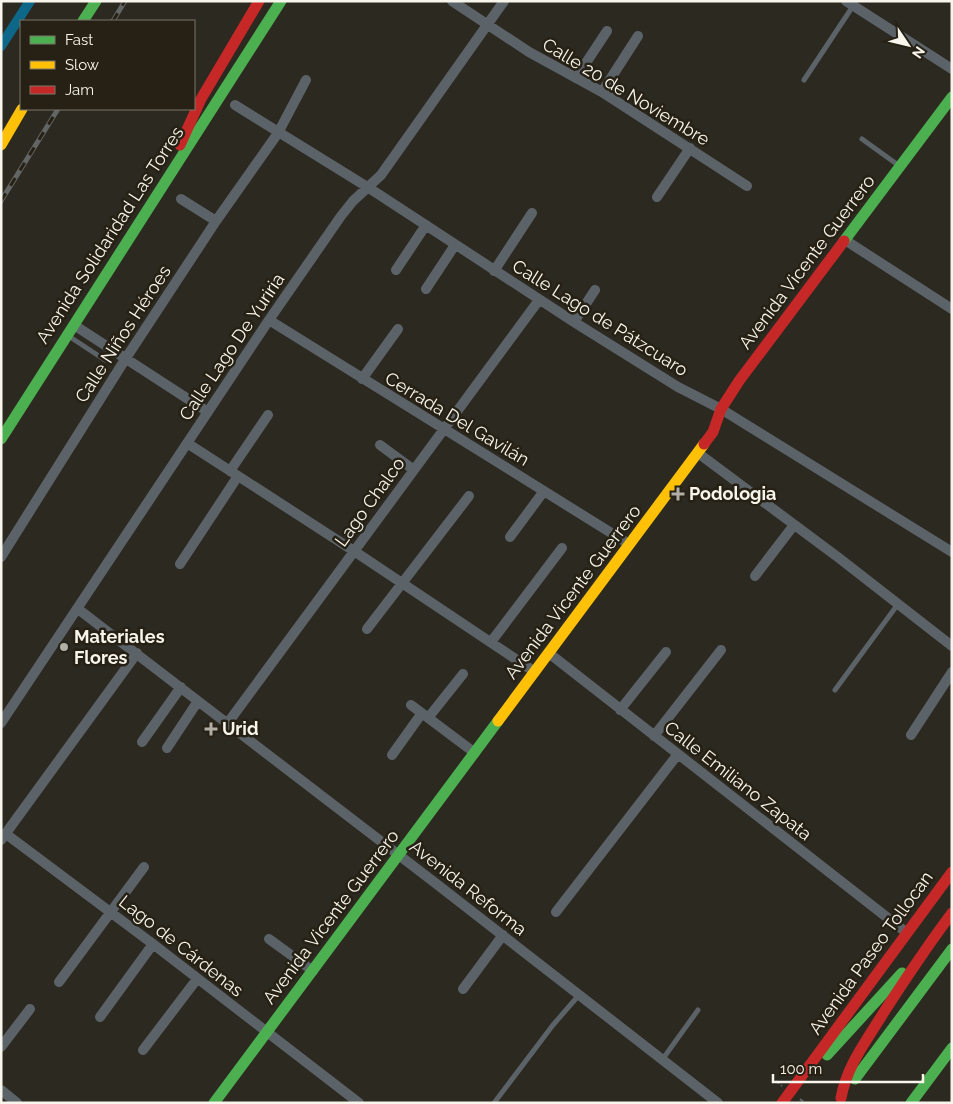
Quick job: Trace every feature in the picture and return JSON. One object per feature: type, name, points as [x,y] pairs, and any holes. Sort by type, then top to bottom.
[{"type":"main road","points":[[77,20],[89,1]]},
{"type":"main road","points":[[84,20],[96,1]]},
{"type":"main road","points":[[164,182],[201,99],[259,1]]},
{"type":"main road","name":"Avenida Solidaridad Las Torres","points":[[1,439],[281,1]]},
{"type":"main road","name":"Avenida Vicente Guerrero","points":[[214,1103],[698,453],[713,432],[721,409],[739,381],[952,98]]},
{"type":"main road","points":[[4,140],[21,110]]},
{"type":"main road","points":[[4,140],[25,110]]},
{"type":"main road","name":"Avenida Paseo Tollocan","points":[[782,1103],[952,872]]},
{"type":"main road","points":[[800,1080],[831,1052],[883,995],[952,913]]},
{"type":"main road","points":[[839,1100],[843,1083],[859,1052],[929,942]]},
{"type":"main road","points":[[839,1100],[952,949]]},
{"type":"main road","points":[[910,1103],[952,1048]]},
{"type":"street","name":"Calle 20 de Noviembre","points":[[452,1],[529,52],[602,92],[747,186]]},
{"type":"street","name":"Calle Lago De Yuriria","points":[[1,723],[269,320],[347,208],[386,169],[504,1]]},
{"type":"street","points":[[849,3],[952,69]]},
{"type":"street","points":[[576,78],[607,31]]},
{"type":"street","points":[[602,92],[638,36]]},
{"type":"street","name":"Calle Niños Héroes","points":[[1,557],[126,358],[216,221],[278,133],[306,80]]},
{"type":"street","name":"Calle Lago de Pátzcuaro","points":[[235,104],[278,133],[369,188],[539,300],[678,387],[721,409],[952,552]]},
{"type":"street","points":[[657,197],[690,148]]},
{"type":"street","points":[[181,199],[216,221]]},
{"type":"street","points":[[494,271],[532,213]]},
{"type":"street","points":[[396,270],[426,225]]},
{"type":"street","points":[[845,240],[952,310]]},
{"type":"street","points":[[426,289],[455,245]]},
{"type":"street","points":[[574,322],[595,290]]},
{"type":"street","name":"Lago Chalco","points":[[227,724],[539,300]]},
{"type":"street","name":"Cerrada Del Gavilán","points":[[269,320],[630,544]]},
{"type":"street","points":[[74,324],[208,412]]},
{"type":"street","points":[[362,379],[398,329]]},
{"type":"street","points":[[180,564],[268,415]]},
{"type":"street","points":[[187,443],[403,583],[535,672]]},
{"type":"street","points":[[380,445],[414,470]]},
{"type":"street","points":[[698,453],[952,646]]},
{"type":"street","points":[[510,537],[544,491]]},
{"type":"street","points":[[367,629],[469,496]]},
{"type":"street","points":[[755,576],[794,525]]},
{"type":"street","points":[[491,642],[562,548]]},
{"type":"street","name":"Avenida Reforma","points":[[78,609],[503,935],[718,1103]]},
{"type":"street","points":[[654,736],[721,650]]},
{"type":"street","points":[[620,710],[666,652]]},
{"type":"street","points":[[4,837],[137,653]]},
{"type":"street","name":"Calle Emiliano Zapata","points":[[550,654],[906,933]]},
{"type":"street","points":[[911,735],[952,672]]},
{"type":"street","points":[[392,755],[425,715],[463,674]]},
{"type":"street","points":[[142,742],[181,687]]},
{"type":"street","points":[[167,748],[198,701]]},
{"type":"street","points":[[411,705],[475,753]]},
{"type":"street","points":[[556,912],[678,754]]},
{"type":"street","name":"Lago de Cárdenas","points":[[4,837],[112,912],[359,1103]]},
{"type":"street","points":[[59,982],[144,867]]},
{"type":"street","points":[[464,989],[503,935]]},
{"type":"street","points":[[269,939],[313,971]]},
{"type":"street","points":[[100,1018],[153,944]]},
{"type":"street","points":[[143,1050],[197,979]]},
{"type":"street","points":[[1,1047],[30,1009]]},
{"type":"street","points":[[1,1090],[17,1103]]},
{"type":"lane","points":[[804,80],[849,3]]},
{"type":"lane","points":[[862,139],[901,167]]},
{"type":"lane","points":[[67,335],[104,360]]},
{"type":"lane","points":[[835,690],[898,604]]},
{"type":"lane","points":[[494,1103],[553,1025],[579,995]]},
{"type":"lane","points":[[662,1060],[698,1010]]},
{"type":"waterway","points":[[1,46],[30,1]]},
{"type":"railway","points":[[114,20],[125,1]]},
{"type":"railway","points":[[1,201],[57,110]]},
{"type":"traffic: fast","points":[[84,20],[96,1]]},
{"type":"traffic: fast","points":[[1,439],[281,1]]},
{"type":"traffic: fast","points":[[844,241],[952,97]]},
{"type":"traffic: fast","points":[[214,1103],[498,721]]},
{"type":"traffic: fast","points":[[855,1079],[952,949]]},
{"type":"traffic: fast","points":[[827,1055],[902,973]]},
{"type":"traffic: fast","points":[[911,1103],[952,1048]]},
{"type":"traffic: slow","points":[[1,145],[21,110]]},
{"type":"traffic: slow","points":[[498,721],[704,444]]},
{"type":"traffic: jam","points":[[180,145],[201,99],[259,1]]},
{"type":"traffic: jam","points":[[704,444],[713,432],[721,409],[739,381],[844,241]]},
{"type":"traffic: jam","points":[[782,1103],[952,872]]},
{"type":"traffic: jam","points":[[841,1098],[848,1075],[865,1043],[909,974],[952,913]]},
{"type":"place","name":"Podologia","points":[[678,494]]},
{"type":"place","name":"Materiales Flores","points":[[64,647]]},
{"type":"place","name":"Urid","points":[[211,729]]}]
